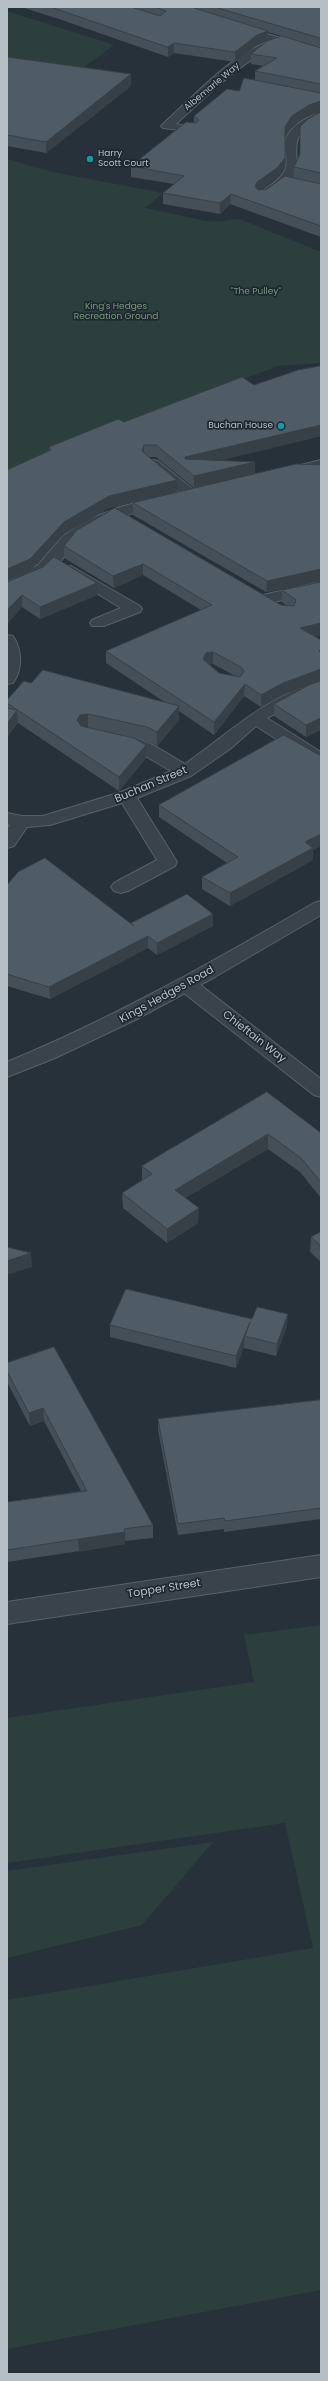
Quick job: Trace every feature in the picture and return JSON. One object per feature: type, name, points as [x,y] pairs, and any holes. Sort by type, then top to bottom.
[{"type":"street","points":[[228,25],[321,53]]},
{"type":"street","name":"Albemarle Way","points":[[191,130],[167,126],[222,79],[262,48],[280,41]]},
{"type":"street","points":[[222,79],[237,82]]},
{"type":"street","points":[[262,196],[282,181],[291,171],[293,136],[302,127],[321,116]]},
{"type":"street","points":[[282,181],[297,184]]},
{"type":"street","points":[[7,588],[37,575],[53,560],[70,538],[115,512],[198,493],[150,461]]},
{"type":"street","points":[[272,476],[321,464]]},
{"type":"street","points":[[115,512],[136,524]]},
{"type":"street","points":[[53,560],[134,609],[98,623]]},
{"type":"street","points":[[281,610],[257,595],[321,587]]},
{"type":"street","points":[[7,640],[10,647],[12,672],[7,679]]},
{"type":"street","name":"Buchan Street","points":[[14,820],[44,821],[127,796],[185,772],[224,745],[255,718],[271,708],[302,692],[321,687]]},
{"type":"street","points":[[255,698],[271,708]]},
{"type":"street","points":[[255,718],[321,760]]},
{"type":"street","points":[[103,738],[141,746],[185,772]]},
{"type":"street","points":[[120,887],[168,862],[127,796]]},
{"type":"street","points":[[7,842],[14,820]]},
{"type":"street","name":"Kings Hedges Road","points":[[7,1070],[108,1027],[187,985],[321,908]]},
{"type":"street","name":"Chieftain Way","points":[[187,985],[321,1090]]},
{"type":"street","name":"Topper Street","points":[[7,1613],[321,1566]]},
{"type":"green space","points":[[7,11],[114,45],[9,123],[7,115]]},
{"type":"green space","name":"King's Hedges Recreation Ground","points":[[7,159],[53,172],[163,193],[145,208],[211,222],[240,219],[321,252],[321,363],[278,366],[117,427],[7,472]]},
{"type":"green space","points":[[321,1625],[321,2290],[7,2349],[7,2000],[313,1948],[285,1823],[7,1863],[7,1718],[254,1682],[244,1635]]},
{"type":"green space","points":[[213,1842],[142,1925],[7,1958],[7,1871]]},
{"type":"building","points":[[51,7],[131,7],[160,16],[166,11],[155,7],[191,7],[268,31],[257,35],[235,52],[174,43],[168,47]]},
{"type":"building","points":[[215,7],[321,7],[321,38]]},
{"type":"building","points":[[282,36],[321,48],[321,84],[255,71],[277,58],[251,54],[267,41]]},
{"type":"building","points":[[7,57],[131,74],[46,142],[7,135]]},
{"type":"building","points":[[244,78],[321,93],[321,101],[309,105],[292,116],[285,127],[285,158],[277,168],[257,182],[255,186],[258,190],[267,189],[285,176],[321,184],[321,226],[231,194],[220,203],[163,193],[184,176],[131,166],[186,122],[196,123],[199,120],[194,116],[227,89],[239,91]]},
{"type":"building","points":[[321,112],[321,173],[294,167],[300,154],[300,127],[308,119]]},
{"type":"building","points":[[321,366],[321,425],[185,457],[185,459],[255,462],[194,476],[156,445],[144,445],[142,450],[144,453],[177,480],[109,496],[64,522],[30,559],[7,569],[7,470],[51,450],[49,447],[118,419],[124,422],[242,377],[254,385],[298,370]]},
{"type":"building","points":[[296,464],[321,465],[321,569],[267,581],[133,503]]},
{"type":"building","points":[[115,508],[281,605],[294,606],[296,600],[282,590],[321,582],[321,623],[300,628],[321,640],[321,650],[319,651],[321,652],[321,669],[283,683],[261,695],[245,684],[214,722],[106,651],[212,605],[143,564],[113,576],[64,546],[76,531]],"holes":[[[213,652],[241,667],[244,671],[240,677],[219,673],[203,659],[206,653]]]},
{"type":"building","points":[[54,557],[97,583],[40,607],[22,595],[7,610],[7,582],[43,567]]},
{"type":"building","points":[[43,670],[179,706],[157,732],[147,727],[88,714],[80,715],[77,720],[81,726],[134,738],[146,745],[119,777],[7,703],[7,700],[24,681],[31,683]]},
{"type":"building","points":[[321,681],[321,718],[306,725],[274,704],[309,685]]},
{"type":"building","points":[[7,708],[17,710],[7,724]]},
{"type":"building","points":[[284,735],[321,756],[321,834],[305,842],[313,848],[230,893],[202,877],[238,857],[159,805]]},
{"type":"building","points":[[45,858],[134,926],[131,923],[187,894],[213,914],[157,943],[148,936],[49,987],[7,974],[7,885],[18,872]]},
{"type":"building","points":[[267,1092],[321,1133],[321,1182],[301,1158],[268,1134],[175,1190],[199,1208],[167,1229],[122,1193],[152,1174],[142,1166]]},
{"type":"building","points":[[321,1232],[321,1246],[311,1237]]},
{"type":"building","points":[[7,1247],[31,1253],[7,1261]]},
{"type":"building","points":[[126,1289],[252,1319],[257,1307],[288,1314],[277,1344],[245,1336],[250,1322],[236,1356],[110,1325]]},
{"type":"building","points":[[54,1347],[153,1525],[124,1529],[125,1532],[7,1550],[7,1502],[87,1491],[43,1408],[29,1413],[7,1371],[7,1363]]},
{"type":"building","points":[[321,1400],[321,1508],[225,1521],[224,1518],[178,1524],[158,1419]]},
{"type":"place","name":"Harry Scott Court","points":[[90,159]]},
{"type":"place","name":"Buchan House","points":[[281,426]]},
{"type":"park label","name":"\"The Pulley\"","points":[[256,292]]}]
